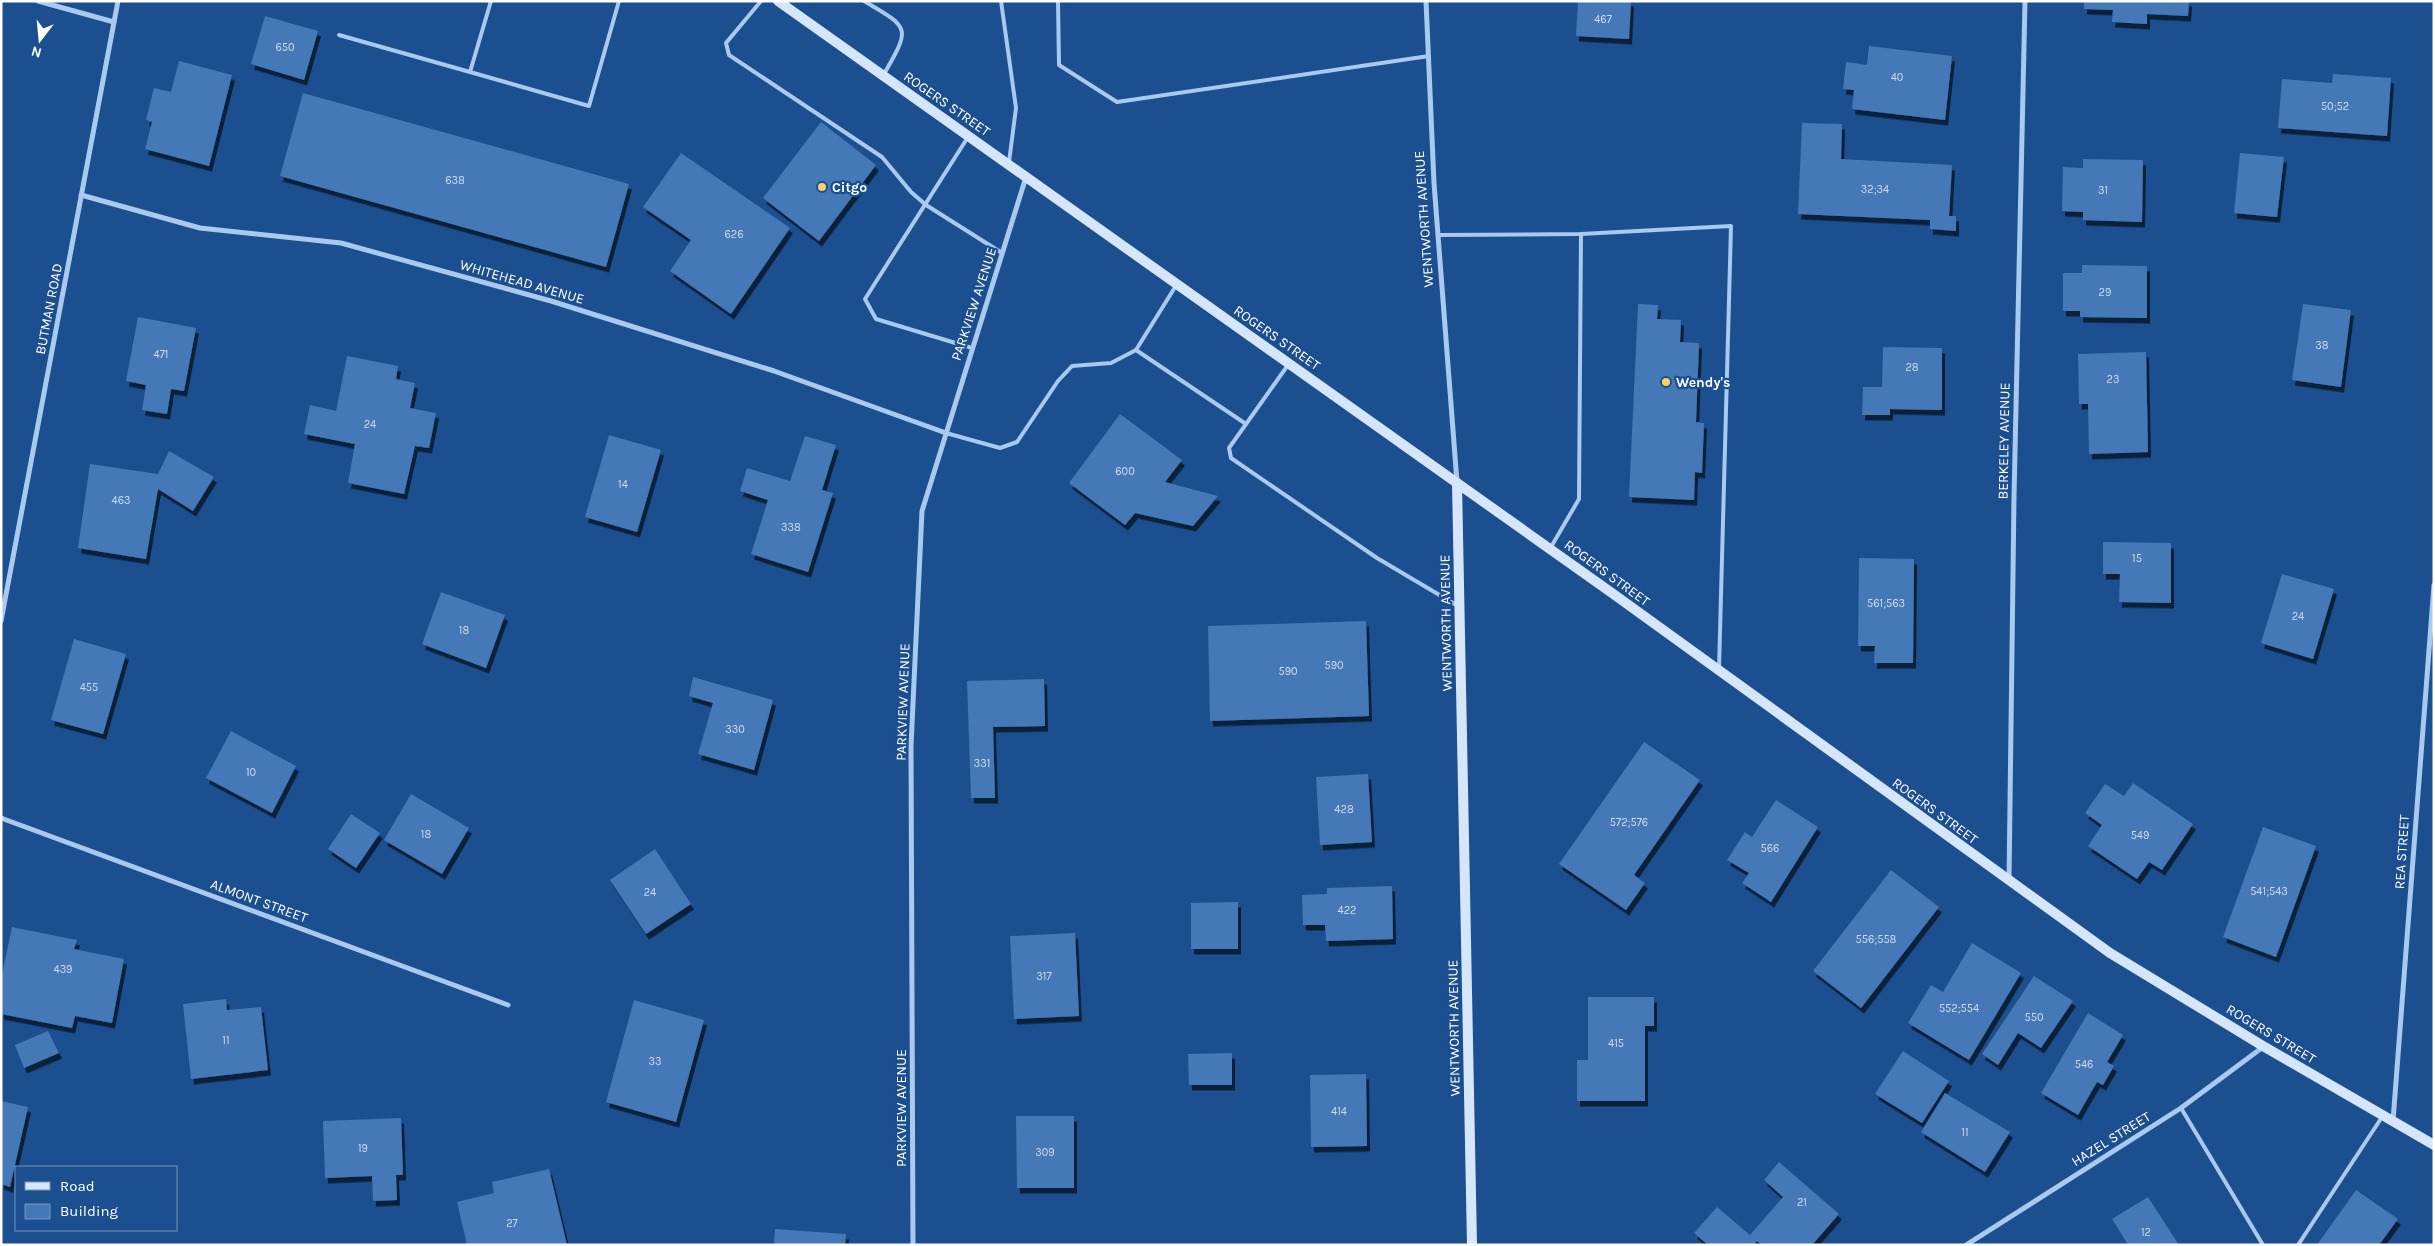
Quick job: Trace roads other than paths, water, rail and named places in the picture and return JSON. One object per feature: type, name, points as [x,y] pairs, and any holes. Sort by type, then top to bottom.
[{"type":"main road","name":"ROGERS STREET","points":[[778,1],[1457,483],[2110,953],[2263,1046],[2434,1145]]},
{"type":"main road","name":"WENTWORTH AVENUE","points":[[1457,483],[1472,1245]]},
{"type":"street","points":[[38,1],[114,22]]},
{"type":"street","name":"BUTMAN ROAD","points":[[1,621],[118,1]]},
{"type":"street","name":"WENTWORTH AVENUE","points":[[1426,1],[1438,235],[1457,483]]},
{"type":"street","name":"BERKELEY AVENUE","points":[[2009,881],[2014,497],[2025,1]]},
{"type":"street","name":"PARKVIEW AVENUE","points":[[912,1245],[912,736],[922,511],[1026,177]]},
{"type":"street","name":"WHITEHEAD AVENUE","points":[[82,195],[200,228],[341,243],[532,295],[774,371],[946,433]]},
{"type":"street","name":"REA STREET","points":[[2393,1121],[2434,585]]},
{"type":"street","name":"ALMONT STREET","points":[[1,818],[508,1005]]},
{"type":"street","name":"HAZEL STREET","points":[[1966,1245],[2181,1108],[2263,1046]]},
{"type":"lane","points":[[470,72],[491,1]]},
{"type":"lane","points":[[339,35],[589,106],[619,1]]},
{"type":"lane","points":[[761,1],[726,43],[730,55],[882,157],[911,192],[926,205],[1002,253]]},
{"type":"lane","points":[[864,1],[896,20],[902,30],[902,42],[883,76]]},
{"type":"lane","points":[[1001,1],[1016,108],[1008,164]]},
{"type":"lane","points":[[1058,1],[1060,65],[1117,102],[1429,56]]},
{"type":"lane","points":[[969,136],[865,299],[876,319],[972,348]]},
{"type":"lane","points":[[1438,235],[1581,234],[1731,226],[1719,672]]},
{"type":"lane","points":[[1550,550],[1579,499],[1581,234]]},
{"type":"lane","points":[[946,433],[1000,448],[1017,442],[1058,380],[1072,366],[1111,363],[1136,350],[1177,284]]},
{"type":"lane","points":[[1136,350],[1246,424]]},
{"type":"lane","points":[[1289,363],[1229,448],[1231,458],[1377,558],[1460,607]]},
{"type":"lane","points":[[2181,1108],[2214,1160],[2263,1245]]},
{"type":"lane","points":[[2298,1245],[2383,1115]]},
{"type":"place","name":"Citgo","points":[[822,187]]},
{"type":"place","name":"Wendy's","points":[[1666,382]]}]
